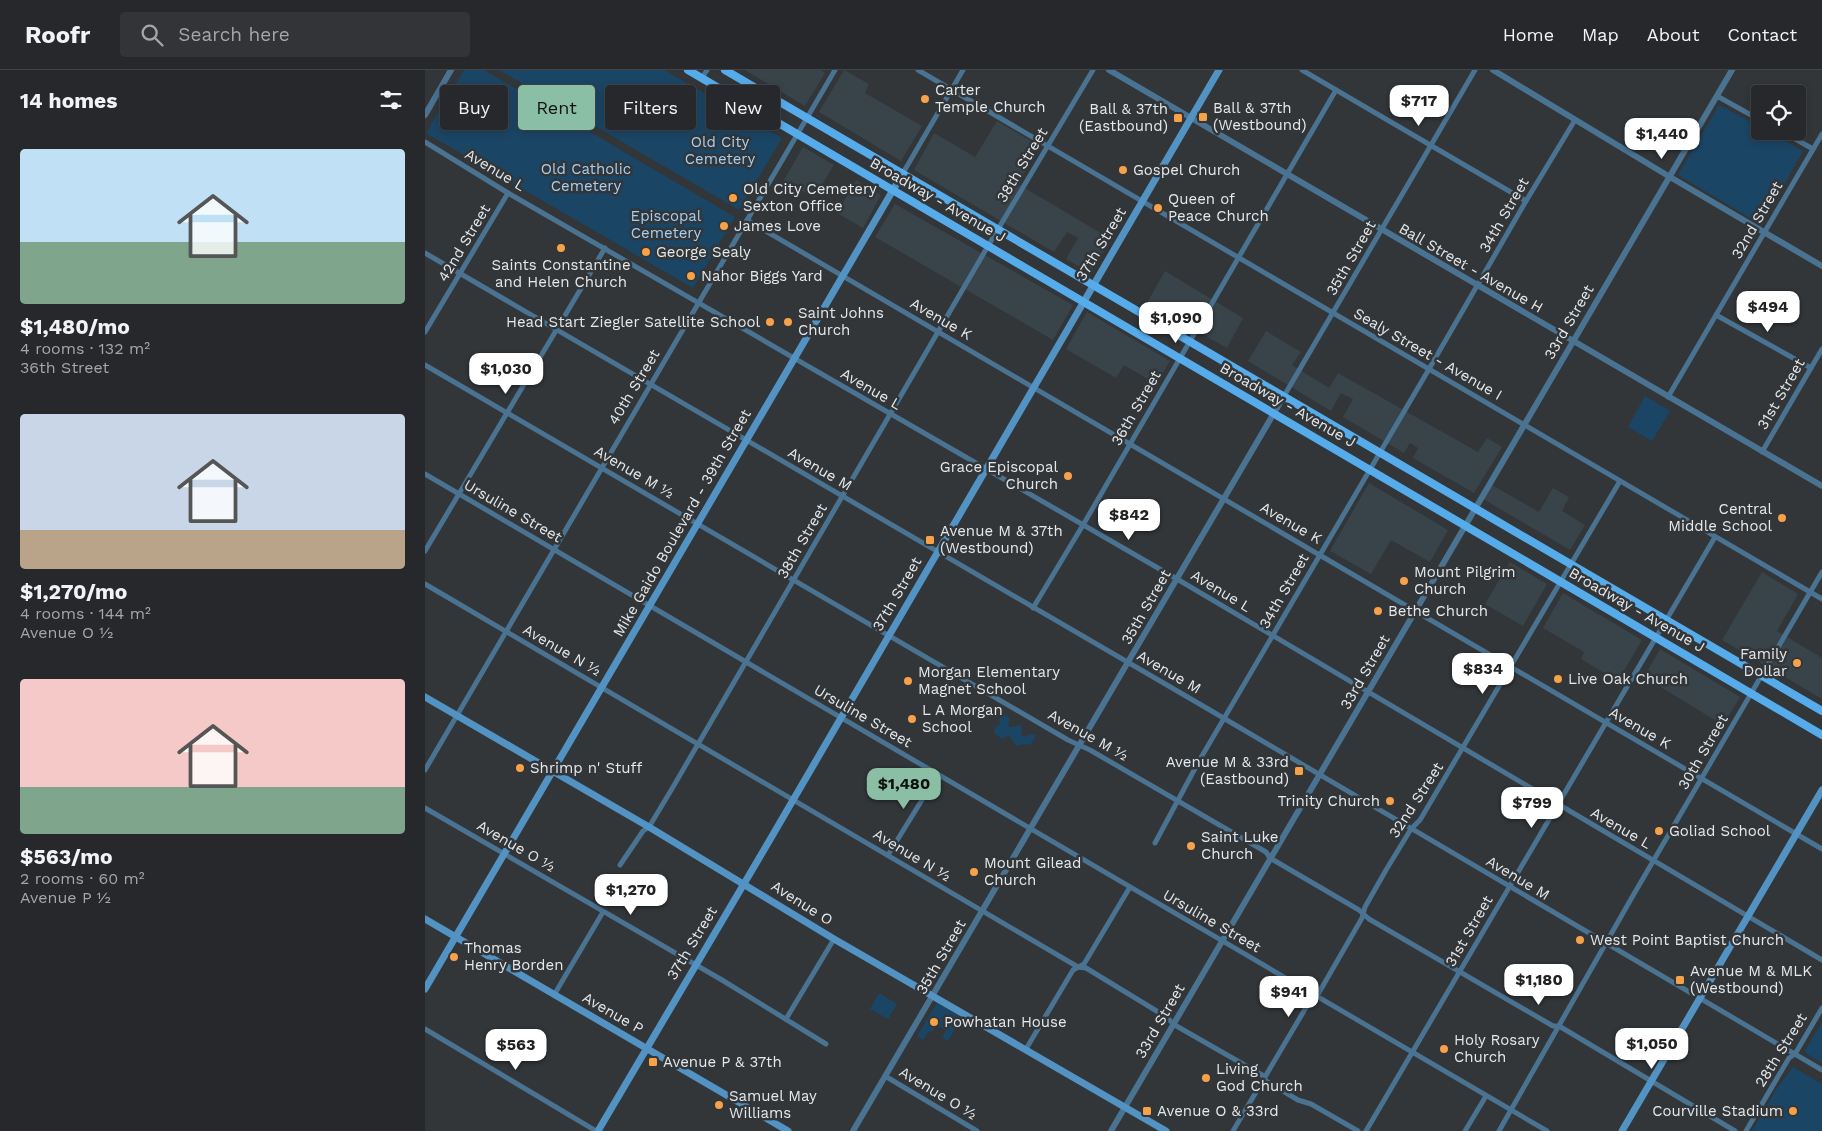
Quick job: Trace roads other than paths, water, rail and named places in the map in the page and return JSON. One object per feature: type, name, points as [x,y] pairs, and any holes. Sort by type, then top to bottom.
[{"type":"main road","name":"Broadway - Avenue J","points":[[688,70],[1822,734]]},
{"type":"main road","name":"Broadway - Avenue J","points":[[725,70],[1822,711]]},
{"type":"main road","name":"37th Street","points":[[597,1131],[793,800],[1219,70]]},
{"type":"main road","name":"Mike Gaido Boulevard - 39th Street","points":[[425,989],[903,173]]},
{"type":"main road","name":"Avenue O","points":[[425,697],[553,770],[834,939],[1166,1131]]},
{"type":"main road","points":[[1622,1131],[1822,790]]},
{"type":"main road","name":"Avenue P","points":[[425,919],[788,1131]]},
{"type":"street","points":[[425,114],[451,70]]},
{"type":"street","points":[[702,78],[707,70]]},
{"type":"street","name":"40th Street","points":[[425,770],[835,70]]},
{"type":"street","name":"Sealy Street - Avenue I","points":[[918,70],[1822,599]]},
{"type":"street","name":"Mike Gaido Boulevard - 39th Street","points":[[903,173],[963,70]]},
{"type":"street","name":"38th Street","points":[[620,865],[643,830],[649,827],[988,246],[1093,70]]},
{"type":"street","name":"Ball Street - Avenue H","points":[[1109,70],[1572,342],[1822,486]]},
{"type":"street","points":[[1302,70],[1526,201]]},
{"type":"street","name":"35th Street","points":[[853,1131],[1475,70]]},
{"type":"street","points":[[1493,70],[1822,266]]},
{"type":"street","name":"33rd Street","points":[[1111,1131],[1523,424],[1732,70]]},
{"type":"street","name":"36th Street","points":[[1033,608],[1336,90]]},
{"type":"street","points":[[1717,96],[1751,115]]},
{"type":"street","name":"34th Street","points":[[1155,843],[1177,800],[1272,636],[1575,120]]},
{"type":"street","name":"32nd Street","points":[[1668,397],[1822,134]]},
{"type":"street","points":[[1797,140],[1813,149]]},
{"type":"street","name":"Avenue L","points":[[425,142],[794,359],[1177,579],[1367,693],[1822,960]]},
{"type":"street","name":"42nd Street","points":[[425,332],[509,193]]},
{"type":"street","name":"Avenue K","points":[[747,220],[1822,849]]},
{"type":"street","points":[[425,551],[605,248]]},
{"type":"street","name":"Avenue M","points":[[425,253],[1128,662],[1822,1070]]},
{"type":"street","points":[[1716,315],[1811,368]]},
{"type":"street","name":"31st Street","points":[[1762,452],[1822,349]]},
{"type":"street","name":"Avenue M ½","points":[[425,365],[1079,746],[1087,748],[1177,800],[1265,852],[1270,858],[1359,910],[1369,919],[1553,1026],[1559,1026],[1735,1131]]},
{"type":"street","name":"Ursuline Street","points":[[425,474],[1547,1131]]},
{"type":"street","name":"32nd Street","points":[[1233,1131],[1311,1000],[1317,996],[1364,914],[1365,907],[1411,829],[1420,820],[1620,481]]},
{"type":"street","name":"31st Street","points":[[1366,1131],[1715,537]]},
{"type":"street","name":"30th Street","points":[[1559,1026],[1822,572]]},
{"type":"street","name":"Avenue N ½","points":[[425,584],[1078,968],[1087,968],[1169,1018],[1173,1024],[1261,1074],[1268,1082],[1298,1100],[1311,1104],[1358,1131]]},
{"type":"street","points":[[888,855],[938,774]]},
{"type":"street","name":"Avenue O ½","points":[[425,808],[695,965],[826,1044]]},
{"type":"street","points":[[1026,1049],[1073,970],[1085,964],[1130,887]]},
{"type":"street","points":[[555,995],[603,912]]},
{"type":"street","points":[[786,1019],[834,939]]},
{"type":"street","name":"28th Street","points":[[1746,1131],[1789,1058],[1795,1054],[1822,1008]]},
{"type":"street","points":[[1499,1131],[1559,1026]]},
{"type":"street","points":[[425,1029],[597,1131]]},
{"type":"street","name":"Avenue O ½","points":[[885,1076],[977,1131]]},
{"type":"street","points":[[1465,1131],[1486,1096]]},
{"type":"place","name":"Carter Temple Church","points":[[925,99]]},
{"type":"place","name":"Ball & 37th (Westbound)","points":[[1203,117]]},
{"type":"place","name":"Ball & 37th (Eastbound)","points":[[1178,118]]},
{"type":"place","name":"Gospel Church","points":[[1123,170]]},
{"type":"place","name":"Old City Cemetery Sexton Office","points":[[733,198]]},
{"type":"place","name":"Queen of Peace Church","points":[[1158,208]]},
{"type":"place","name":"James Love","points":[[724,226]]},
{"type":"place","name":"Saints Constantine and Helen Church","points":[[561,248]]},
{"type":"place","name":"George Sealy","points":[[646,252]]},
{"type":"place","name":"Nahor Biggs Yard","points":[[691,276]]},
{"type":"place","name":"Head Start Ziegler Satellite School","points":[[770,322]]},
{"type":"place","name":"Saint Johns Church","points":[[788,322]]},
{"type":"place","name":"Grace Episcopal Church","points":[[1068,476]]},
{"type":"place","name":"Central Middle School","points":[[1782,518]]},
{"type":"place","name":"Avenue M & 37th (Westbound)","points":[[930,540]]},
{"type":"place","name":"Mount Pilgrim Church","points":[[1404,581]]},
{"type":"place","name":"Bethe Church","points":[[1378,611]]},
{"type":"place","name":"Family Dollar","points":[[1797,663]]},
{"type":"place","name":"Live Oak Church","points":[[1558,679]]},
{"type":"place","name":"Morgan Elementary Magnet School","points":[[908,681]]},
{"type":"place","name":"L A Morgan School","points":[[912,719]]},
{"type":"place","name":"Shrimp n' Stuff","points":[[520,768]]},
{"type":"place","name":"Avenue M & 33rd (Eastbound)","points":[[1299,771]]},
{"type":"place","name":"Trinity Church","points":[[1390,801]]},
{"type":"place","name":"Goliad School","points":[[1659,831]]},
{"type":"place","name":"Saint Luke Church","points":[[1191,846]]},
{"type":"place","name":"Mount Gilead Church","points":[[974,872]]},
{"type":"place","name":"West Point Baptist Church","points":[[1580,940]]},
{"type":"place","name":"Thomas Henry Borden","points":[[454,957]]},
{"type":"place","name":"Avenue M & MLK (Westbound)","points":[[1680,980]]},
{"type":"place","name":"Powhatan House","points":[[934,1022]]},
{"type":"place","name":"Holy Rosary Church","points":[[1444,1049]]},
{"type":"place","name":"Avenue P & 37th","points":[[653,1062]]},
{"type":"place","name":"Living God Church","points":[[1206,1078]]},
{"type":"place","name":"Samuel May Williams","points":[[719,1105]]},
{"type":"place","name":"Avenue O & 33rd","points":[[1147,1111]]},
{"type":"place","name":"Courville Stadium","points":[[1793,1111]]},
{"type":"park label","name":"Old City Cemetery","points":[[720,150]]},
{"type":"park label","name":"Old Catholic Cemetery","points":[[586,178]]},
{"type":"park label","name":"Episcopal Cemetery","points":[[666,224]]}]
